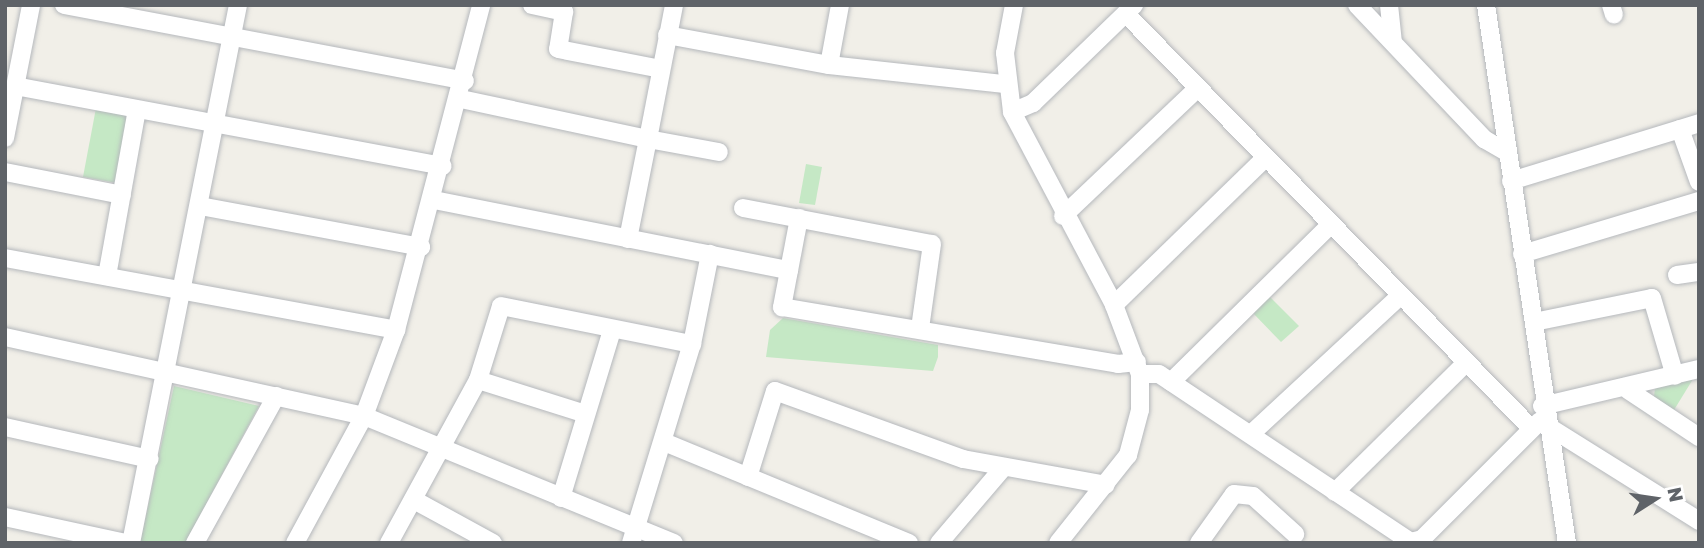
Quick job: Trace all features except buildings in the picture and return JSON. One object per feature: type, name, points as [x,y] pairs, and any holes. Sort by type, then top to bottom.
[{"type":"street","points":[[5,138],[31,5]]},
{"type":"street","points":[[64,5],[233,39],[465,80]]},
{"type":"street","points":[[131,543],[169,373],[238,5]]},
{"type":"street","points":[[295,543],[365,416],[396,330],[461,99],[481,5]]},
{"type":"street","points":[[532,5],[565,12],[558,49],[661,69]]},
{"type":"street","points":[[628,239],[674,5]]},
{"type":"street","points":[[829,65],[840,5]]},
{"type":"street","points":[[1014,5],[1004,85],[1012,112],[1063,216],[1114,305],[1138,368],[1136,432],[1106,485],[1058,543]]},
{"type":"street","points":[[1357,5],[1484,139],[1505,151]]},
{"type":"street","points":[[1389,5],[1394,41]]},
{"type":"street","points":[[1486,5],[1505,151],[1534,322],[1541,419],[1567,543]]},
{"type":"street","points":[[1012,112],[1032,103],[1131,11],[1196,90],[1465,364],[1541,419],[1699,521]]},
{"type":"street","points":[[667,35],[829,65],[1004,85]]},
{"type":"street","points":[[15,86],[443,166]]},
{"type":"street","points":[[1063,216],[1196,90]]},
{"type":"street","points":[[461,99],[719,152]]},
{"type":"street","points":[[107,275],[137,110]]},
{"type":"street","points":[[1511,181],[1699,123]]},
{"type":"street","points":[[1680,129],[1699,182]]},
{"type":"street","points":[[1114,305],[1264,159]]},
{"type":"street","points":[[5,172],[122,195]]},
{"type":"street","points":[[434,200],[789,270]]},
{"type":"street","points":[[1521,254],[1699,201]]},
{"type":"street","points":[[200,206],[421,247]]},
{"type":"street","points":[[743,208],[932,244],[920,328]]},
{"type":"street","points":[[799,218],[782,307],[920,328],[1138,368],[1171,382],[1252,433],[1411,542],[1422,539],[1541,419],[1699,369]]},
{"type":"street","points":[[1171,382],[1329,226]]},
{"type":"street","points":[[635,536],[692,344],[710,254]]},
{"type":"street","points":[[5,258],[396,330]]},
{"type":"street","points":[[1677,275],[1699,272]]},
{"type":"street","points":[[1252,433],[1399,297]]},
{"type":"street","points":[[1534,322],[1652,298],[1675,376]]},
{"type":"street","points":[[389,543],[478,380],[502,306],[692,344]]},
{"type":"street","points":[[561,498],[612,330]]},
{"type":"street","points":[[5,337],[365,416],[561,498],[635,536],[674,543]]},
{"type":"street","points":[[1335,492],[1465,364]]},
{"type":"street","points":[[478,380],[586,414]]},
{"type":"street","points":[[1628,390],[1699,436]]},
{"type":"street","points":[[748,477],[775,391],[1003,468],[1106,485]]},
{"type":"street","points":[[195,543],[276,396]]},
{"type":"street","points":[[5,427],[149,459]]},
{"type":"street","points":[[664,442],[909,543]]},
{"type":"street","points":[[939,543],[1003,468]]},
{"type":"street","points":[[1199,543],[1234,494],[1253,496],[1295,534]]},
{"type":"street","points":[[414,500],[493,543]]},
{"type":"street","points":[[5,517],[125,543]]},
{"type":"green space","points":[[96,108],[130,114],[117,183],[83,177]]},
{"type":"green space","points":[[806,164],[822,167],[815,205],[799,203]]},
{"type":"green space","points":[[1268,295],[1299,326],[1281,342],[1251,311]]},
{"type":"green space","points":[[783,318],[938,345],[938,357],[933,371],[766,357],[770,330]]},
{"type":"green space","points":[[1689,376],[1693,379],[1674,410],[1654,397],[1655,387]]},
{"type":"green space","points":[[174,386],[259,406],[185,543],[140,543]]}]
